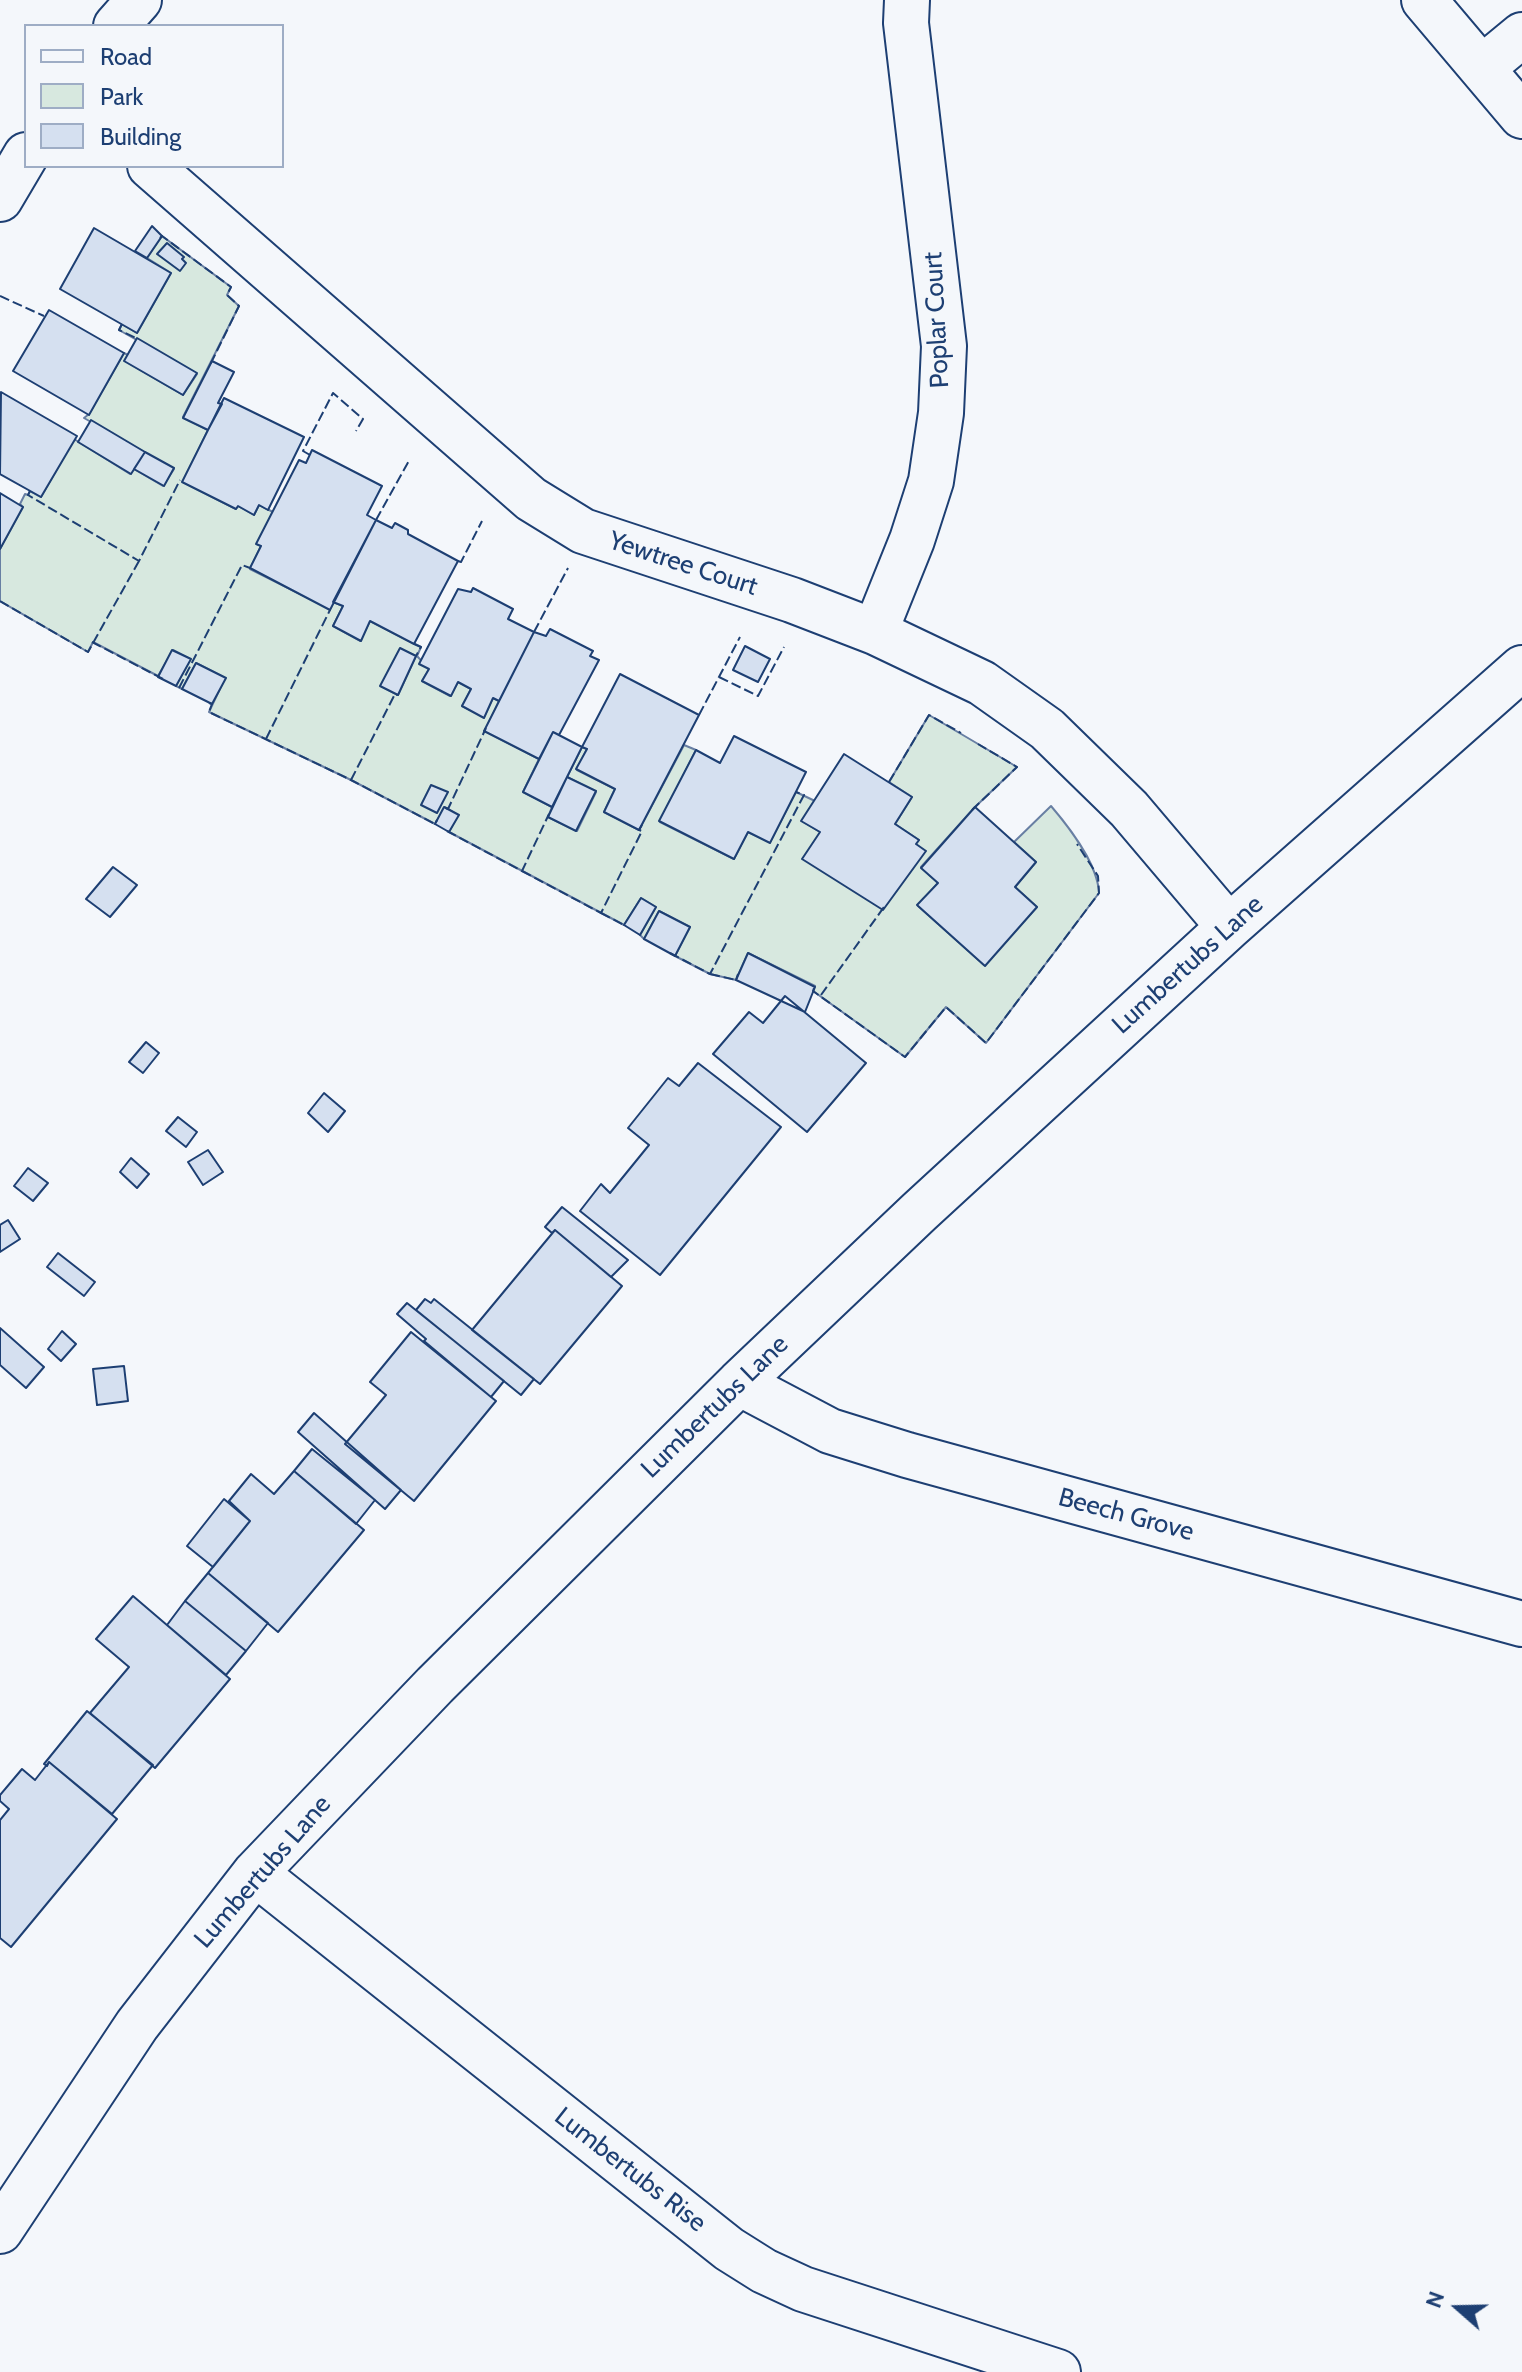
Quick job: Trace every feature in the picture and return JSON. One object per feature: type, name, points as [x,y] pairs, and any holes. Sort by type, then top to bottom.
[{"type":"street","points":[[118,24],[139,0]]},
{"type":"street","name":"Poplar Court","points":[[875,632],[912,540],[931,481],[941,413],[944,346],[906,23],[907,0]]},
{"type":"street","points":[[1424,0],[1522,116]]},
{"type":"street","points":[[1482,68],[1522,35]]},
{"type":"street","points":[[0,199],[24,158]]},
{"type":"street","name":"Yewtree Court","points":[[152,168],[531,499],[583,531],[792,600],[875,632],[982,683],[1047,729],[1129,809],[1229,927]]},
{"type":"street","name":"Lumbertubs Lane","points":[[0,2231],[137,2025],[255,1873],[435,1685],[739,1383],[942,1191],[1229,927],[1522,668]]},
{"type":"street","name":"Beech Grove","points":[[739,1383],[830,1431],[907,1455],[1522,1624]]},
{"type":"street","name":"Lumbertubs Rise","points":[[255,1873],[729,2249],[764,2271],[803,2289],[1058,2372]]},
{"type":"green space","points":[[162,236],[231,287],[227,295],[239,306],[183,417],[208,430],[183,482],[254,515],[259,505],[273,512],[257,544],[261,546],[250,569],[330,609],[333,602],[343,606],[333,626],[360,641],[370,621],[421,647],[417,656],[429,669],[422,681],[450,696],[458,682],[471,689],[462,706],[484,717],[493,698],[499,701],[485,731],[539,759],[523,792],[552,807],[548,817],[577,831],[596,792],[567,777],[582,747],[587,749],[577,770],[615,789],[604,812],[639,830],[684,745],[696,750],[660,822],[734,859],[748,832],[770,842],[796,792],[815,801],[802,821],[820,832],[916,844],[919,840],[895,824],[912,797],[889,782],[929,715],[1017,767],[975,807],[921,867],[938,883],[918,906],[984,965],[1037,907],[1015,887],[1036,862],[1014,842],[1051,806],[1088,859],[1099,893],[986,1043],[946,1007],[905,1057],[813,991],[815,986],[748,953],[736,980],[710,974],[675,956],[690,927],[659,911],[644,939],[640,935],[656,907],[641,898],[624,925],[449,832],[458,815],[445,807],[435,824],[209,712],[225,678],[196,663],[182,689],[176,686],[190,659],[173,650],[158,676],[93,642],[88,652],[0,601],[0,549],[23,507],[20,504],[30,491],[41,497],[74,439],[130,474],[134,469],[163,486],[174,469],[84,418],[124,353],[128,355],[125,361],[183,395],[197,374],[119,330],[122,324],[137,333],[171,273],[147,258]],"holes":[[[400,649],[416,656],[398,695],[381,686]]]},
{"type":"building","points":[[152,226],[162,236],[147,258],[135,251]]},
{"type":"building","points":[[94,228],[171,273],[137,333],[60,289]]},
{"type":"building","points":[[167,243],[184,257],[182,259],[186,263],[180,271],[157,254]]},
{"type":"building","points":[[49,310],[124,353],[89,415],[13,371]]},
{"type":"building","points":[[137,338],[197,373],[183,395],[124,361]]},
{"type":"building","points":[[212,361],[234,372],[208,430],[183,418]]},
{"type":"building","points":[[1,392],[77,436],[41,497],[0,474]]},
{"type":"building","points":[[224,398],[304,437],[268,510],[259,505],[254,515],[182,482]]},
{"type":"building","points":[[91,420],[145,452],[131,474],[78,442]]},
{"type":"building","points":[[312,450],[382,486],[367,515],[376,520],[330,610],[250,568],[261,546],[256,544],[299,460],[306,463]]},
{"type":"building","points":[[145,452],[174,468],[164,486],[134,469]]},
{"type":"building","points":[[0,493],[23,507],[0,549]]},
{"type":"building","points":[[376,520],[392,528],[395,523],[408,530],[408,534],[458,561],[414,644],[370,621],[361,641],[333,626],[343,606],[333,602]]},
{"type":"building","points":[[473,588],[513,609],[508,619],[534,632],[499,701],[493,698],[484,718],[462,706],[471,689],[458,682],[451,696],[422,681],[429,669],[419,664],[458,589],[471,592]]},
{"type":"building","points":[[550,629],[593,651],[590,656],[599,660],[559,735],[553,732],[539,759],[484,731],[534,632],[546,636]]},
{"type":"building","points":[[745,646],[770,659],[758,682],[733,670]]},
{"type":"building","points":[[400,648],[416,656],[398,695],[380,686]]},
{"type":"building","points":[[172,650],[191,659],[176,686],[158,677]]},
{"type":"building","points":[[196,663],[226,678],[212,704],[182,689]]},
{"type":"building","points":[[620,674],[699,715],[639,830],[604,812],[615,789],[576,769],[587,749],[582,747]]},
{"type":"building","points":[[553,732],[582,747],[552,807],[523,792]]},
{"type":"building","points":[[734,736],[806,772],[770,843],[748,832],[734,859],[659,821],[696,750],[720,763]]},
{"type":"building","points":[[844,754],[912,797],[895,824],[919,840],[916,844],[926,851],[883,910],[802,859],[820,832],[801,821]]},
{"type":"building","points":[[567,777],[596,791],[576,831],[548,817]]},
{"type":"building","points":[[431,785],[448,792],[437,813],[421,805]]},
{"type":"building","points":[[444,807],[459,815],[449,832],[435,824]]},
{"type":"building","points":[[975,807],[1036,862],[1015,887],[1037,907],[985,966],[917,905],[938,883],[921,868]]},
{"type":"building","points":[[113,867],[137,885],[110,917],[86,899]]},
{"type":"building","points":[[641,898],[656,907],[640,935],[624,925]]},
{"type":"building","points":[[659,911],[690,927],[675,956],[644,939]]},
{"type":"building","points":[[748,953],[815,987],[805,1012],[736,980]]},
{"type":"building","points":[[785,996],[866,1063],[807,1132],[713,1054],[749,1012],[763,1023]]},
{"type":"building","points":[[146,1042],[159,1053],[143,1073],[129,1062]]},
{"type":"building","points":[[698,1063],[781,1127],[660,1275],[580,1211],[601,1184],[610,1193],[649,1145],[628,1128],[668,1078],[679,1086]]},
{"type":"building","points":[[324,1093],[345,1111],[328,1132],[308,1113]]},
{"type":"building","points":[[178,1117],[197,1132],[186,1147],[166,1131]]},
{"type":"building","points":[[208,1150],[223,1172],[203,1185],[188,1162]]},
{"type":"building","points":[[131,1158],[149,1174],[137,1188],[120,1172]]},
{"type":"building","points":[[28,1168],[48,1183],[33,1201],[14,1186]]},
{"type":"building","points":[[562,1207],[628,1260],[611,1277],[555,1230],[552,1233],[545,1227]]},
{"type":"building","points":[[8,1220],[20,1239],[0,1252],[0,1225]]},
{"type":"building","points":[[555,1230],[622,1286],[540,1384],[472,1330]]},
{"type":"building","points":[[58,1253],[95,1282],[84,1296],[47,1267]]},
{"type":"building","points":[[425,1299],[431,1303],[434,1299],[534,1379],[521,1395],[416,1310]]},
{"type":"building","points":[[407,1303],[504,1381],[491,1397],[397,1314]]},
{"type":"building","points":[[0,1328],[44,1367],[26,1388],[0,1365]]},
{"type":"building","points":[[62,1331],[76,1344],[61,1361],[48,1349]]},
{"type":"building","points":[[411,1332],[496,1401],[414,1501],[345,1444],[386,1395],[370,1382]]},
{"type":"building","points":[[124,1366],[128,1401],[97,1405],[93,1369]]},
{"type":"building","points":[[314,1413],[401,1490],[385,1509],[298,1432]]},
{"type":"building","points":[[312,1449],[375,1500],[356,1524],[294,1471]]},
{"type":"building","points":[[294,1471],[364,1530],[278,1632],[208,1573],[250,1521],[229,1501],[251,1474],[274,1494]]},
{"type":"building","points":[[224,1499],[250,1521],[213,1567],[187,1546]]},
{"type":"building","points":[[208,1573],[268,1623],[246,1651],[185,1601]]},
{"type":"building","points":[[133,1596],[230,1679],[155,1768],[90,1713],[129,1667],[96,1639]]},
{"type":"building","points":[[185,1601],[246,1651],[226,1675],[167,1625]]},
{"type":"building","points":[[87,1711],[153,1765],[112,1814],[49,1762],[47,1766],[44,1764]]},
{"type":"building","points":[[49,1762],[117,1819],[11,1947],[0,1938],[0,1820],[9,1809],[0,1801],[0,1795],[22,1769],[35,1780]]},
{"type":"fence","points":[[160,238],[162,236],[231,287],[227,295],[239,306],[210,365]]},
{"type":"fence","points":[[0,296],[44,316]]},
{"type":"fence","points":[[122,324],[119,330],[138,339]]},
{"type":"fence","points":[[310,455],[303,451],[333,393],[363,419],[356,431]]},
{"type":"fence","points":[[376,520],[410,459]]},
{"type":"fence","points":[[30,491],[28,495],[139,561],[180,480]]},
{"type":"fence","points":[[458,561],[461,562],[482,521]]},
{"type":"fence","points":[[0,601],[88,652],[139,561]]},
{"type":"fence","points":[[179,688],[242,565],[250,568]]},
{"type":"fence","points":[[534,632],[568,568]]},
{"type":"fence","points":[[266,739],[330,610]]},
{"type":"fence","points":[[699,715],[740,637]]},
{"type":"fence","points":[[92,642],[163,679]]},
{"type":"fence","points":[[414,644],[421,647],[416,656]]},
{"type":"fence","points":[[719,677],[758,696],[784,647]]},
{"type":"fence","points":[[351,780],[397,695]]},
{"type":"fence","points":[[209,703],[212,704],[209,712],[435,824],[437,820]]},
{"type":"fence","points":[[889,782],[929,715],[961,733]]},
{"type":"fence","points":[[446,808],[486,728]]},
{"type":"fence","points":[[972,810],[1017,767],[978,744]]},
{"type":"fence","points":[[670,953],[710,974],[804,795],[796,792]]},
{"type":"fence","points":[[447,831],[522,871],[549,814]]},
{"type":"fence","points":[[522,871],[601,913],[642,831],[639,830],[642,825]]},
{"type":"fence","points":[[814,988],[813,991],[905,1057],[946,1007],[986,1043],[1099,893],[1098,876],[1077,844]]},
{"type":"fence","points":[[821,995],[884,907]]},
{"type":"fence","points":[[601,913],[626,926]]},
{"type":"fence","points":[[710,974],[736,980],[738,974]]}]
